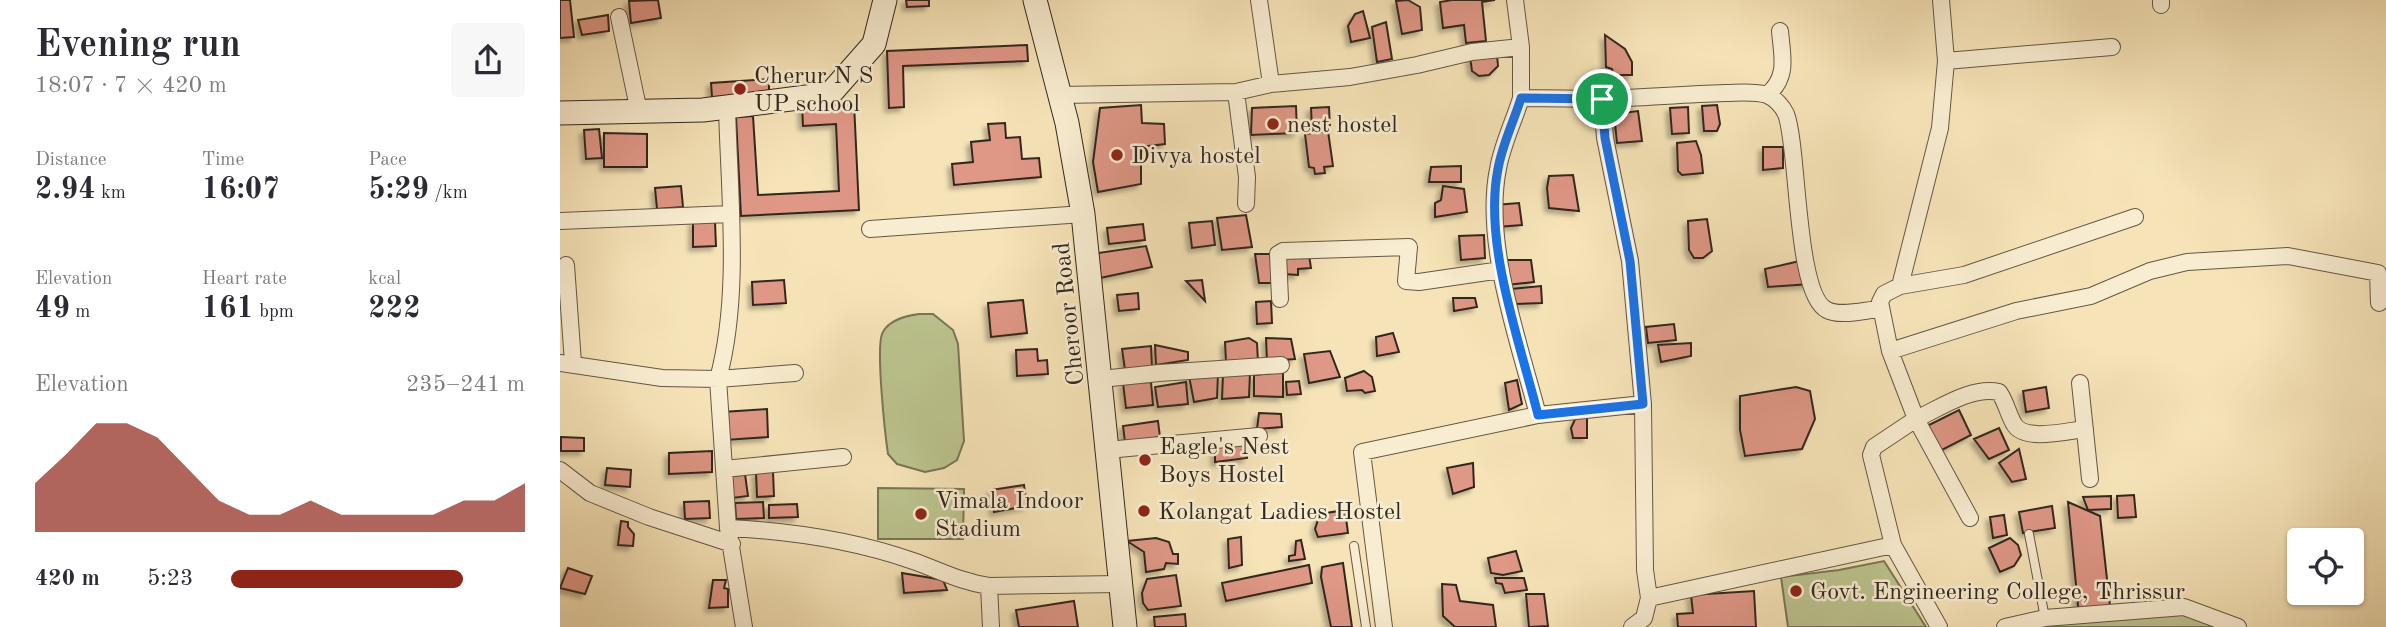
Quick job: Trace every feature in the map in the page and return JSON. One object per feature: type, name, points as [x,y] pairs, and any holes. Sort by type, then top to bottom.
[{"type":"main road","points":[[560,113],[727,107],[830,94],[874,44],[885,0]]},
{"type":"main road","name":"Cheroor Road","points":[[1035,0],[1060,95],[1083,214],[1125,627]]},
{"type":"street","points":[[1259,0],[1271,84]]},
{"type":"street","points":[[1516,0],[1521,47],[1521,98],[1498,169],[1493,219],[1501,270],[1538,415]]},
{"type":"street","points":[[1900,286],[1940,128],[1946,61],[1941,0]]},
{"type":"street","points":[[619,17],[639,112]]},
{"type":"street","points":[[1767,95],[1778,85],[1783,69],[1780,31]]},
{"type":"street","points":[[1060,95],[1236,92],[1271,84],[1349,77],[1472,52],[1521,47]]},
{"type":"street","points":[[1946,61],[2112,47]]},
{"type":"street","points":[[1236,92],[1247,177],[1246,204]]},
{"type":"street","points":[[1521,98],[1602,99],[1741,93],[1767,95],[1778,102],[1786,113],[1801,235],[1811,283],[1818,301],[1827,310],[1840,312],[1880,309]]},
{"type":"street","points":[[1602,99],[1605,138],[1630,261],[1643,404],[1645,570],[1649,598],[1644,618],[1632,627]]},
{"type":"street","points":[[727,107],[730,303],[724,358],[718,379],[730,536],[744,627]]},
{"type":"street","points":[[560,221],[730,214]]},
{"type":"street","points":[[870,229],[1083,214]]},
{"type":"street","points":[[1970,518],[1916,419],[1890,351],[1880,309],[1884,294],[1900,286],[1964,275],[2135,217]]},
{"type":"street","points":[[1280,299],[1279,254],[1283,251],[1409,247],[1406,281],[1419,282],[1501,270]]},
{"type":"street","points":[[1890,351],[2016,312],[2091,296],[2150,271],[2187,262],[2288,256],[2382,271],[2379,303]]},
{"type":"street","points":[[566,265],[566,363],[603,371],[662,378],[718,379],[795,373]]},
{"type":"street","points":[[1101,379],[1281,365]]},
{"type":"street","points":[[2080,383],[2090,479]]},
{"type":"street","points":[[1939,627],[1893,545],[1871,456],[1874,447],[1916,419],[1975,393],[1989,390],[1999,393],[2014,425],[2021,432],[2032,434],[2085,429]]},
{"type":"street","points":[[1384,627],[1363,452],[1538,415],[1643,404]]},
{"type":"street","points":[[1107,450],[1259,436]]},
{"type":"street","points":[[724,469],[843,457]]},
{"type":"street","points":[[560,470],[590,493],[649,517],[730,536],[776,531],[842,541],[912,561],[967,583],[989,586],[1120,584]]},
{"type":"street","points":[[1649,598],[1893,545]]},
{"type":"street","points":[[989,586],[991,627]]},
{"type":"street","points":[[2005,627],[2045,618],[2184,607],[2238,627]]},
{"type":"lane","points":[[2029,534],[2045,618]]},
{"type":"lane","points":[[1354,546],[1366,627]]},
{"type":"green space","points":[[919,314],[933,314],[953,330],[958,344],[964,441],[957,460],[944,468],[925,472],[897,464],[888,454],[880,374],[880,343],[885,329],[898,320]]},
{"type":"green space","name":"Vimala Indoor Stadium","points":[[878,488],[964,489],[963,539],[878,539]]},
{"type":"green space","points":[[1884,561],[1926,627],[1788,627],[1781,577]]},
{"type":"green space","name":"Govt. Engineering College, Thrissur","points":[[2182,611],[2223,627],[2042,627],[2053,624]]},
{"type":"building","points":[[560,0],[570,0],[574,37],[560,38]]},
{"type":"building","points":[[658,0],[661,18],[631,23],[629,1]]},
{"type":"building","points":[[906,0],[929,0],[929,6],[907,7]]},
{"type":"building","points":[[1408,0],[1420,7],[1422,30],[1402,34],[1396,1]]},
{"type":"building","points":[[1495,0],[1482,2],[1486,41],[1466,43],[1464,25],[1443,28],[1440,2]]},
{"type":"building","points":[[1363,11],[1370,38],[1351,42],[1348,26],[1355,14]]},
{"type":"building","points":[[608,15],[609,31],[582,35],[578,20]]},
{"type":"building","points":[[1386,22],[1392,59],[1377,62],[1372,27]]},
{"type":"building","points":[[1605,35],[1625,49],[1632,62],[1632,75],[1618,75],[1606,67]]},
{"type":"building","points":[[1027,45],[1028,61],[903,66],[904,107],[889,108],[887,51]]},
{"type":"building","points":[[1497,55],[1498,66],[1489,75],[1479,76],[1472,71],[1470,57]]},
{"type":"building","name":"Cherur N S UP school","points":[[769,79],[769,95],[712,97],[711,83]]},
{"type":"building","points":[[854,103],[859,210],[741,216],[736,117],[753,116],[758,195],[839,191],[836,124],[803,126],[802,106]]},
{"type":"building","name":"Divya hostel","points":[[1141,105],[1142,123],[1164,124],[1165,144],[1141,147],[1141,184],[1098,192],[1093,162],[1100,108]]},
{"type":"building","points":[[1717,105],[1720,124],[1717,131],[1704,131],[1702,106]]},
{"type":"building","name":"nest hostel","points":[[1296,106],[1297,133],[1251,135],[1252,108]]},
{"type":"building","points":[[1329,107],[1330,128],[1312,129],[1311,108]]},
{"type":"building","points":[[1688,107],[1689,133],[1672,134],[1670,108]]},
{"type":"building","points":[[1638,111],[1642,141],[1617,143],[1614,114]]},
{"type":"building","points":[[1005,123],[1006,138],[1020,137],[1022,159],[1039,158],[1041,177],[954,185],[952,164],[973,162],[971,142],[990,140],[988,124]]},
{"type":"building","points":[[599,129],[602,158],[586,159],[584,130]]},
{"type":"building","points":[[1328,131],[1333,166],[1324,167],[1325,173],[1315,174],[1314,168],[1309,167],[1305,134]]},
{"type":"building","points":[[604,133],[647,134],[647,167],[604,167]]},
{"type":"building","points":[[1696,141],[1703,173],[1682,175],[1678,171],[1677,143]]},
{"type":"building","points":[[1763,147],[1783,147],[1783,168],[1763,170]]},
{"type":"building","points":[[1461,166],[1461,182],[1429,182],[1431,167]]},
{"type":"building","points":[[1573,175],[1579,211],[1549,208],[1549,176]]},
{"type":"building","points":[[681,186],[683,207],[657,209],[655,188]]},
{"type":"building","points":[[1443,186],[1464,189],[1467,212],[1435,217],[1435,203],[1441,200]]},
{"type":"building","points":[[1519,203],[1522,225],[1497,227],[1495,205]]},
{"type":"building","points":[[1246,215],[1252,247],[1222,250],[1217,218]]},
{"type":"building","points":[[1707,219],[1712,251],[1703,258],[1694,258],[1689,250],[1688,221]]},
{"type":"building","points":[[1212,221],[1215,245],[1192,248],[1189,223]]},
{"type":"building","points":[[693,222],[715,222],[716,246],[693,247]]},
{"type":"building","points":[[1143,224],[1145,240],[1109,244],[1107,228]]},
{"type":"building","points":[[1484,235],[1485,258],[1461,260],[1459,236]]},
{"type":"building","points":[[1146,246],[1152,267],[1100,278],[1098,253]]},
{"type":"building","points":[[1255,254],[1270,254],[1274,283],[1259,283]]},
{"type":"building","points":[[1309,255],[1311,268],[1298,269],[1298,275],[1284,274],[1284,257]]},
{"type":"building","points":[[1500,260],[1531,260],[1534,282],[1506,285]]},
{"type":"building","points":[[1804,260],[1810,284],[1768,287],[1765,269]]},
{"type":"building","points":[[784,280],[786,303],[753,305],[752,282]]},
{"type":"building","points":[[1202,280],[1205,301],[1186,281]]},
{"type":"building","points":[[1541,286],[1542,303],[1515,304],[1511,289]]},
{"type":"building","points":[[1138,293],[1139,309],[1119,311],[1117,295]]},
{"type":"building","points":[[1453,298],[1475,298],[1477,307],[1454,311]]},
{"type":"building","points":[[1023,300],[1027,333],[991,337],[988,303]]},
{"type":"building","points":[[1271,301],[1272,323],[1257,324],[1256,302]]},
{"type":"building","points":[[1674,324],[1676,340],[1648,343],[1646,327]]},
{"type":"building","points":[[1393,333],[1399,352],[1377,356],[1376,337]]},
{"type":"building","points":[[1249,338],[1257,343],[1258,362],[1226,362],[1225,342]]},
{"type":"building","points":[[1266,338],[1291,339],[1295,359],[1267,361]]},
{"type":"building","points":[[1691,343],[1691,356],[1661,362],[1658,345]]},
{"type":"building","points":[[1155,345],[1188,352],[1188,360],[1156,365]]},
{"type":"building","points":[[1151,346],[1152,367],[1125,370],[1122,349]]},
{"type":"building","points":[[1037,349],[1038,361],[1047,360],[1048,374],[1017,376],[1016,350]]},
{"type":"building","points":[[1330,351],[1340,377],[1309,383],[1304,354]]},
{"type":"building","points":[[1364,371],[1372,377],[1375,391],[1347,391],[1345,378]]},
{"type":"building","points":[[1283,372],[1283,397],[1254,396],[1254,375]]},
{"type":"building","points":[[1250,373],[1249,397],[1222,399],[1223,375]]},
{"type":"building","points":[[1218,374],[1217,398],[1194,402],[1189,376]]},
{"type":"building","points":[[1517,380],[1522,404],[1509,410],[1505,383]]},
{"type":"building","points":[[1299,381],[1301,394],[1287,395],[1286,382]]},
{"type":"building","points":[[1151,382],[1153,405],[1126,408],[1123,383]]},
{"type":"building","points":[[1186,382],[1188,404],[1158,407],[1155,387]]},
{"type":"building","points":[[1796,387],[1810,391],[1815,419],[1802,449],[1745,456],[1740,430],[1740,396]]},
{"type":"building","points":[[2046,387],[2049,408],[2026,412],[2023,391]]},
{"type":"building","points":[[767,409],[768,437],[725,440],[723,412]]},
{"type":"building","points":[[1959,410],[1971,435],[1940,451],[1927,426]]},
{"type":"building","points":[[1259,413],[1281,414],[1282,427],[1257,429]]},
{"type":"building","points":[[1577,415],[1587,415],[1587,438],[1573,438],[1571,428]]},
{"type":"building","points":[[1158,421],[1160,437],[1125,442],[1123,426]]},
{"type":"building","points":[[1999,428],[2009,450],[1989,459],[1974,439]]},
{"type":"building","points":[[561,437],[584,438],[584,451],[561,451]]},
{"type":"building","points":[[1245,443],[1247,458],[1215,462],[1215,447]]},
{"type":"building","points":[[2019,449],[2026,479],[2012,482],[1999,463]]},
{"type":"building","points":[[712,451],[712,472],[669,474],[669,453]]},
{"type":"building","points":[[1473,463],[1474,487],[1453,494],[1447,468]]},
{"type":"building","points":[[607,468],[631,470],[630,487],[605,485]]},
{"type":"building","points":[[756,472],[773,472],[774,496],[757,497]]},
{"type":"building","points":[[745,474],[748,496],[732,498],[729,477]]},
{"type":"building","points":[[1024,485],[1027,506],[994,512],[991,490]]},
{"type":"building","points":[[2134,495],[2136,517],[2118,518],[2117,496]]},
{"type":"building","points":[[2111,496],[2111,509],[2088,510],[2083,497]]},
{"type":"building","points":[[709,501],[710,518],[685,519],[684,502]]},
{"type":"building","points":[[763,502],[764,518],[736,519],[735,503]]},
{"type":"building","points":[[2068,502],[2100,516],[2110,606],[2079,616]]},
{"type":"building","points":[[797,504],[798,517],[769,518],[769,505]]},
{"type":"building","points":[[2052,506],[2055,528],[2023,533],[2019,512]]},
{"type":"building","points":[[1345,510],[1348,533],[1318,537],[1315,529],[1320,514]]},
{"type":"building","points":[[2004,515],[2007,535],[1993,538],[1990,517]]},
{"type":"building","points":[[621,521],[628,522],[628,527],[634,534],[633,546],[618,545]]},
{"type":"building","points":[[1241,537],[1242,565],[1229,568],[1228,539]]},
{"type":"building","points":[[1156,538],[1169,542],[1173,554],[1178,554],[1178,564],[1166,563],[1164,569],[1146,572],[1144,552],[1127,541]]},
{"type":"building","points":[[2010,538],[2018,545],[2021,555],[2014,566],[2000,572],[1989,548]]},
{"type":"building","points":[[1301,540],[1305,559],[1289,561],[1289,556],[1295,555],[1296,541]]},
{"type":"building","points":[[1516,551],[1522,571],[1503,575],[1491,573],[1488,558]]},
{"type":"building","points":[[1343,563],[1352,627],[1331,627],[1321,577],[1322,567]]},
{"type":"building","points":[[1309,565],[1312,583],[1226,601],[1222,583]]},
{"type":"building","points":[[568,568],[592,576],[585,594],[560,588]]},
{"type":"building","points":[[902,573],[943,580],[947,590],[904,593]]},
{"type":"building","points":[[1176,575],[1181,606],[1148,610],[1143,603],[1142,593],[1147,579]]},
{"type":"building","points":[[1495,578],[1524,578],[1527,590],[1505,593],[1502,584],[1496,583]]},
{"type":"building","points":[[713,580],[726,580],[724,588],[728,589],[728,607],[709,608]]},
{"type":"building","points":[[1442,584],[1456,585],[1460,601],[1493,605],[1496,627],[1455,627],[1443,616]]},
{"type":"building","points":[[1754,591],[1756,627],[1678,627],[1677,614],[1693,613],[1691,595]]},
{"type":"building","points":[[1526,594],[1544,594],[1548,626],[1529,627]]},
{"type":"building","points":[[1074,601],[1078,627],[1019,627],[1016,610]]},
{"type":"building","points":[[1185,614],[1186,627],[1155,627],[1154,617]]},
{"type":"place","name":"Cherur N S UP school","points":[[740,89]]},
{"type":"place","name":"nest hostel","points":[[1273,124]]},
{"type":"place","name":"Divya hostel","points":[[1117,155]]},
{"type":"place","name":"Eagle's Nest Boys Hostel","points":[[1145,460]]},
{"type":"place","name":"Kolangat Ladies Hostel","points":[[1144,511]]},
{"type":"place","name":"Vimala Indoor Stadium","points":[[921,514]]},
{"type":"place","name":"Govt. Engineering College, Thrissur","points":[[1796,591]]},
{"type":"route","points":[[1521,98],[1602,99],[1605,138],[1630,261],[1643,404],[1538,415],[1499,264],[1493,219],[1498,169],[1521,98]]}]
